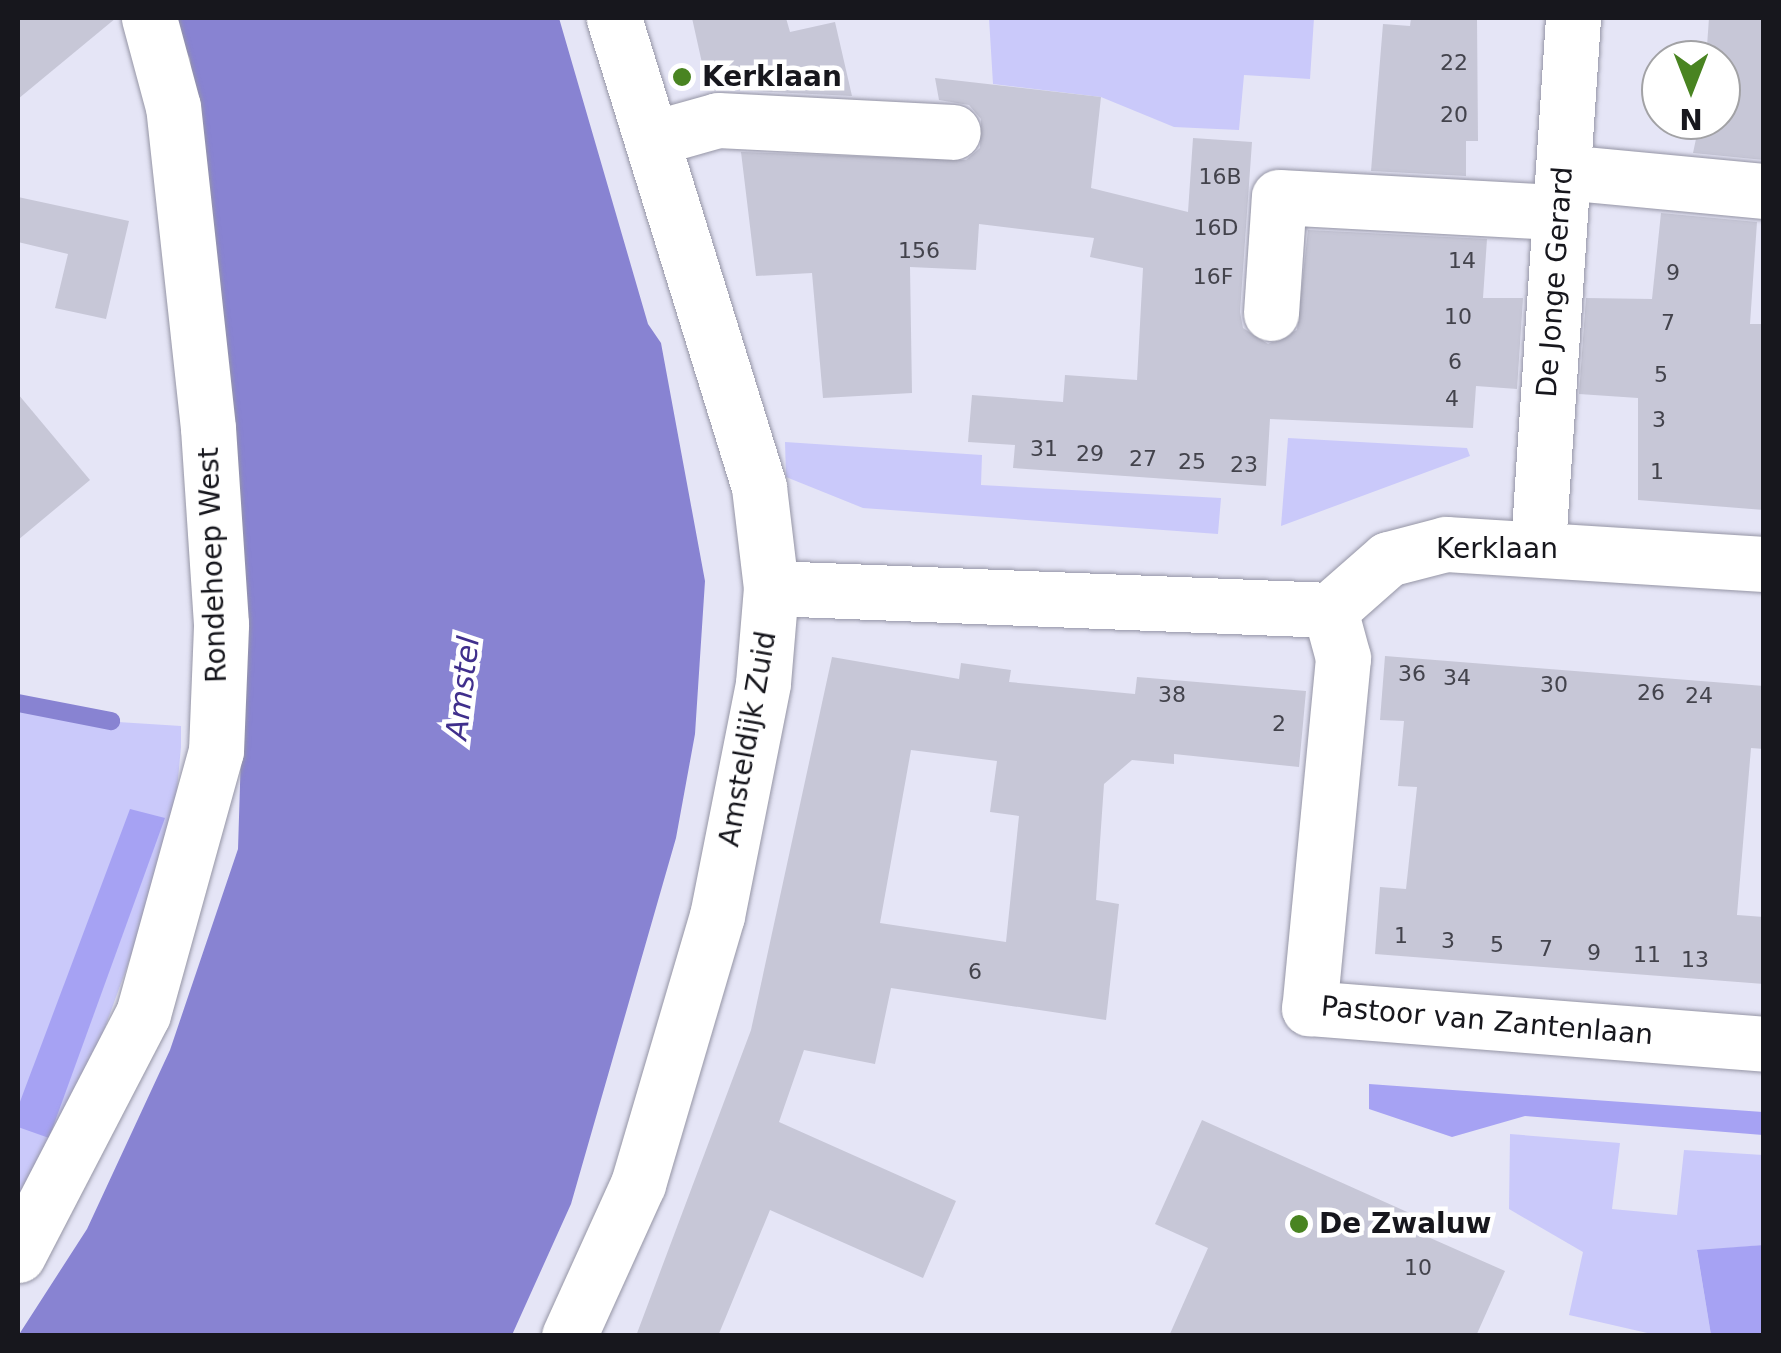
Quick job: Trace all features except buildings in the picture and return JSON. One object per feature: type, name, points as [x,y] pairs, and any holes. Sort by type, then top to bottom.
[{"type":"street","name":"Rondehoep West","points":[[18,1255],[143,1014],[216,751],[221,624],[208,428],[173,107],[149,18]]},
{"type":"street","name":"Amsteldijk Zuid","points":[[569,1336],[638,1184],[716,916],[763,683],[772,588],[760,487],[614,18]]},
{"type":"street","name":"De Jonge Gerard","points":[[1538,546],[1573,18]]},
{"type":"street","points":[[654,138],[718,120],[953,132]]},
{"type":"street","points":[[1271,313],[1279,197],[1764,191]]},
{"type":"street","name":"Kerklaan","points":[[1330,610],[1388,559],[1446,544],[1538,546],[1764,564]]},
{"type":"street","points":[[772,588],[1330,610]]},
{"type":"street","name":"Pastoor van Zantenlaan","points":[[1330,610],[1342,658],[1309,1008],[1764,1044]]},
{"type":"shaded area","points":[[989,18],[1314,18],[1310,79],[1244,75],[1239,130],[1174,127],[1101,97],[993,84]]},
{"type":"shaded area","points":[[1288,438],[1467,448],[1470,456],[1281,526]]},
{"type":"shaded area","points":[[785,442],[982,455],[981,485],[1221,498],[1218,534],[863,508],[786,477]]},
{"type":"shaded area","points":[[18,699],[102,721],[181,726],[181,747],[172,843],[84,1085],[18,1209]]},
{"type":"shaded area","points":[[130,809],[165,818],[49,1138],[18,1127],[18,1107]]},
{"type":"shaded area","points":[[1369,1084],[1763,1112],[1763,1135],[1525,1116],[1452,1137],[1369,1109]]},
{"type":"shaded area","points":[[1510,1134],[1620,1143],[1612,1209],[1677,1215],[1684,1150],[1763,1155],[1763,1245],[1697,1251],[1711,1335],[1656,1335],[1569,1315],[1583,1252],[1509,1209]]},
{"type":"shaded area","points":[[1763,1245],[1763,1335],[1711,1335],[1697,1250]]},
{"type":"water","name":"Amstel","points":[[172,18],[559,18],[648,324],[661,343],[705,581],[695,734],[676,838],[571,1204],[512,1335],[18,1336],[87,1229],[170,1050],[238,849],[243,689],[227,430],[190,59]]},
{"type":"waterway","points":[[18,703],[111,721]]},
{"type":"place","name":"Kerklaan","points":[[682,77]]},
{"type":"place","name":"De Zwaluw","points":[[1299,1224]]}]
